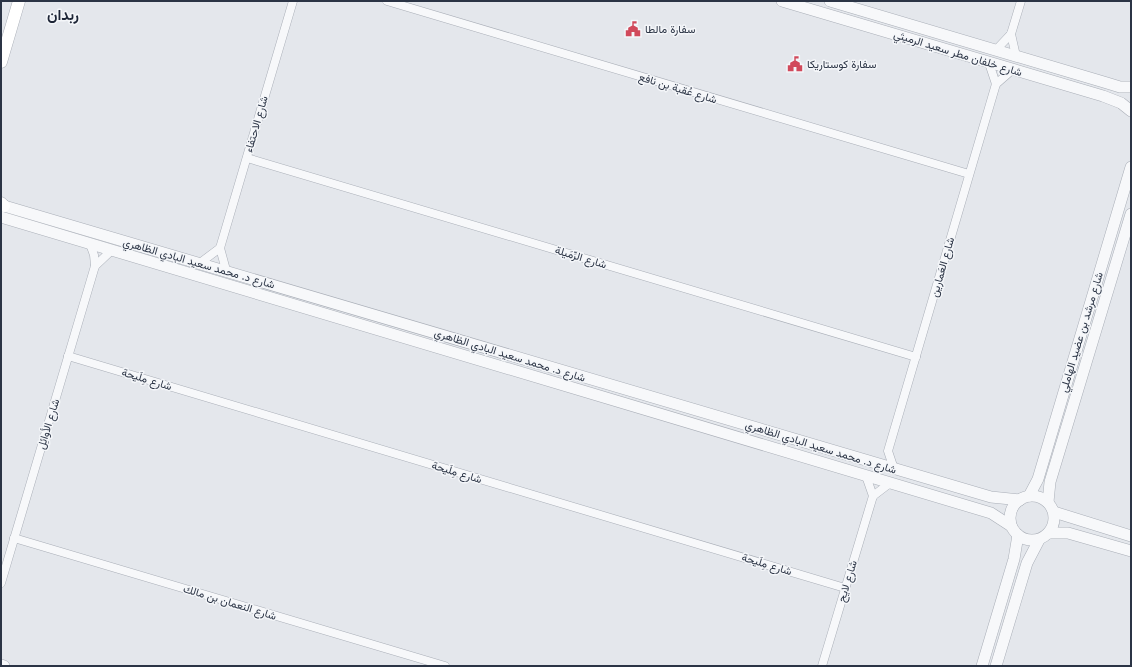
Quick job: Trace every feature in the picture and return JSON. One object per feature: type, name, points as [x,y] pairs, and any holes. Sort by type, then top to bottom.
[{"type":"main road","points":[[1,62],[19,1]]},
{"type":"street","name":"شارع الاحتفاء","points":[[220,248],[293,1]]},
{"type":"street","name":"شارع عُقبة بن نافع","points":[[387,1],[969,174]]},
{"type":"street","name":"شارع خلفان مطر سعيد الرميثي","points":[[782,1],[1103,96],[1121,103],[1131,111]]},
{"type":"street","name":"شارع خلفان مطر سعيد الرميثي","points":[[830,1],[1107,83],[1131,87]]},
{"type":"street","points":[[996,50],[1011,34],[1021,1]]},
{"type":"street","points":[[1011,34],[1016,56]]},
{"type":"street","points":[[989,63],[996,84],[1012,70]]},
{"type":"street","points":[[1103,96],[1107,83]]},
{"type":"street","name":"شارع العَمارين","points":[[888,450],[996,84]]},
{"type":"street","name":"شارع الرِّمَيلة","points":[[246,158],[916,357]]},
{"type":"street","name":"شارع مرشد بن عضيد الهاملي","points":[[1024,498],[1038,479],[1131,167]]},
{"type":"street","name":"شارع د. محمد سعيد البادي الظاهري","points":[[2,208],[226,270],[991,497],[1024,498]]},
{"type":"street","name":"شارع د. محمد سعيد البادي الظاهري","points":[[2,208],[90,244],[992,513],[1014,531]]},
{"type":"street","name":"شارع مرشد بن عضيد الهاملي","points":[[1048,502],[1050,482],[1131,214]]},
{"type":"street","name":"شارع الأوائِل","points":[[1,583],[95,266],[94,254],[90,244]]},
{"type":"street","points":[[200,263],[220,248],[226,270]]},
{"type":"street","points":[[95,266],[112,250]]},
{"type":"street","points":[[256,294],[260,280]]},
{"type":"street","name":"شارع مِلَيحة","points":[[68,356],[846,588]]},
{"type":"street","points":[[825,464],[828,449]]},
{"type":"street","points":[[873,462],[888,450],[894,469]]},
{"type":"street","points":[[866,476],[873,496],[890,483]]},
{"type":"street","name":"شارع لايح","points":[[822,666],[873,496]]},
{"type":"street","points":[[982,666],[1014,559],[1014,531],[1010,513],[1013,507],[1024,498],[1042,498],[1048,502],[1054,512],[1055,520],[1049,533],[1039,540],[1032,541],[1014,531]]},
{"type":"street","points":[[1054,512],[1131,536]]},
{"type":"street","points":[[1049,533],[1068,533],[1131,551]]},
{"type":"street","name":"شارع النعمان بن مالك","points":[[14,538],[445,666]]},
{"type":"street","points":[[996,666],[1027,563],[1039,540]]},
{"type":"place","name":"سفارة مالطا","points":[[633,29]]},
{"type":"place","name":"سفارة كوستاريكا","points":[[795,64]]},
{"type":"district","name":"ربدان","points":[[63,14]]}]
